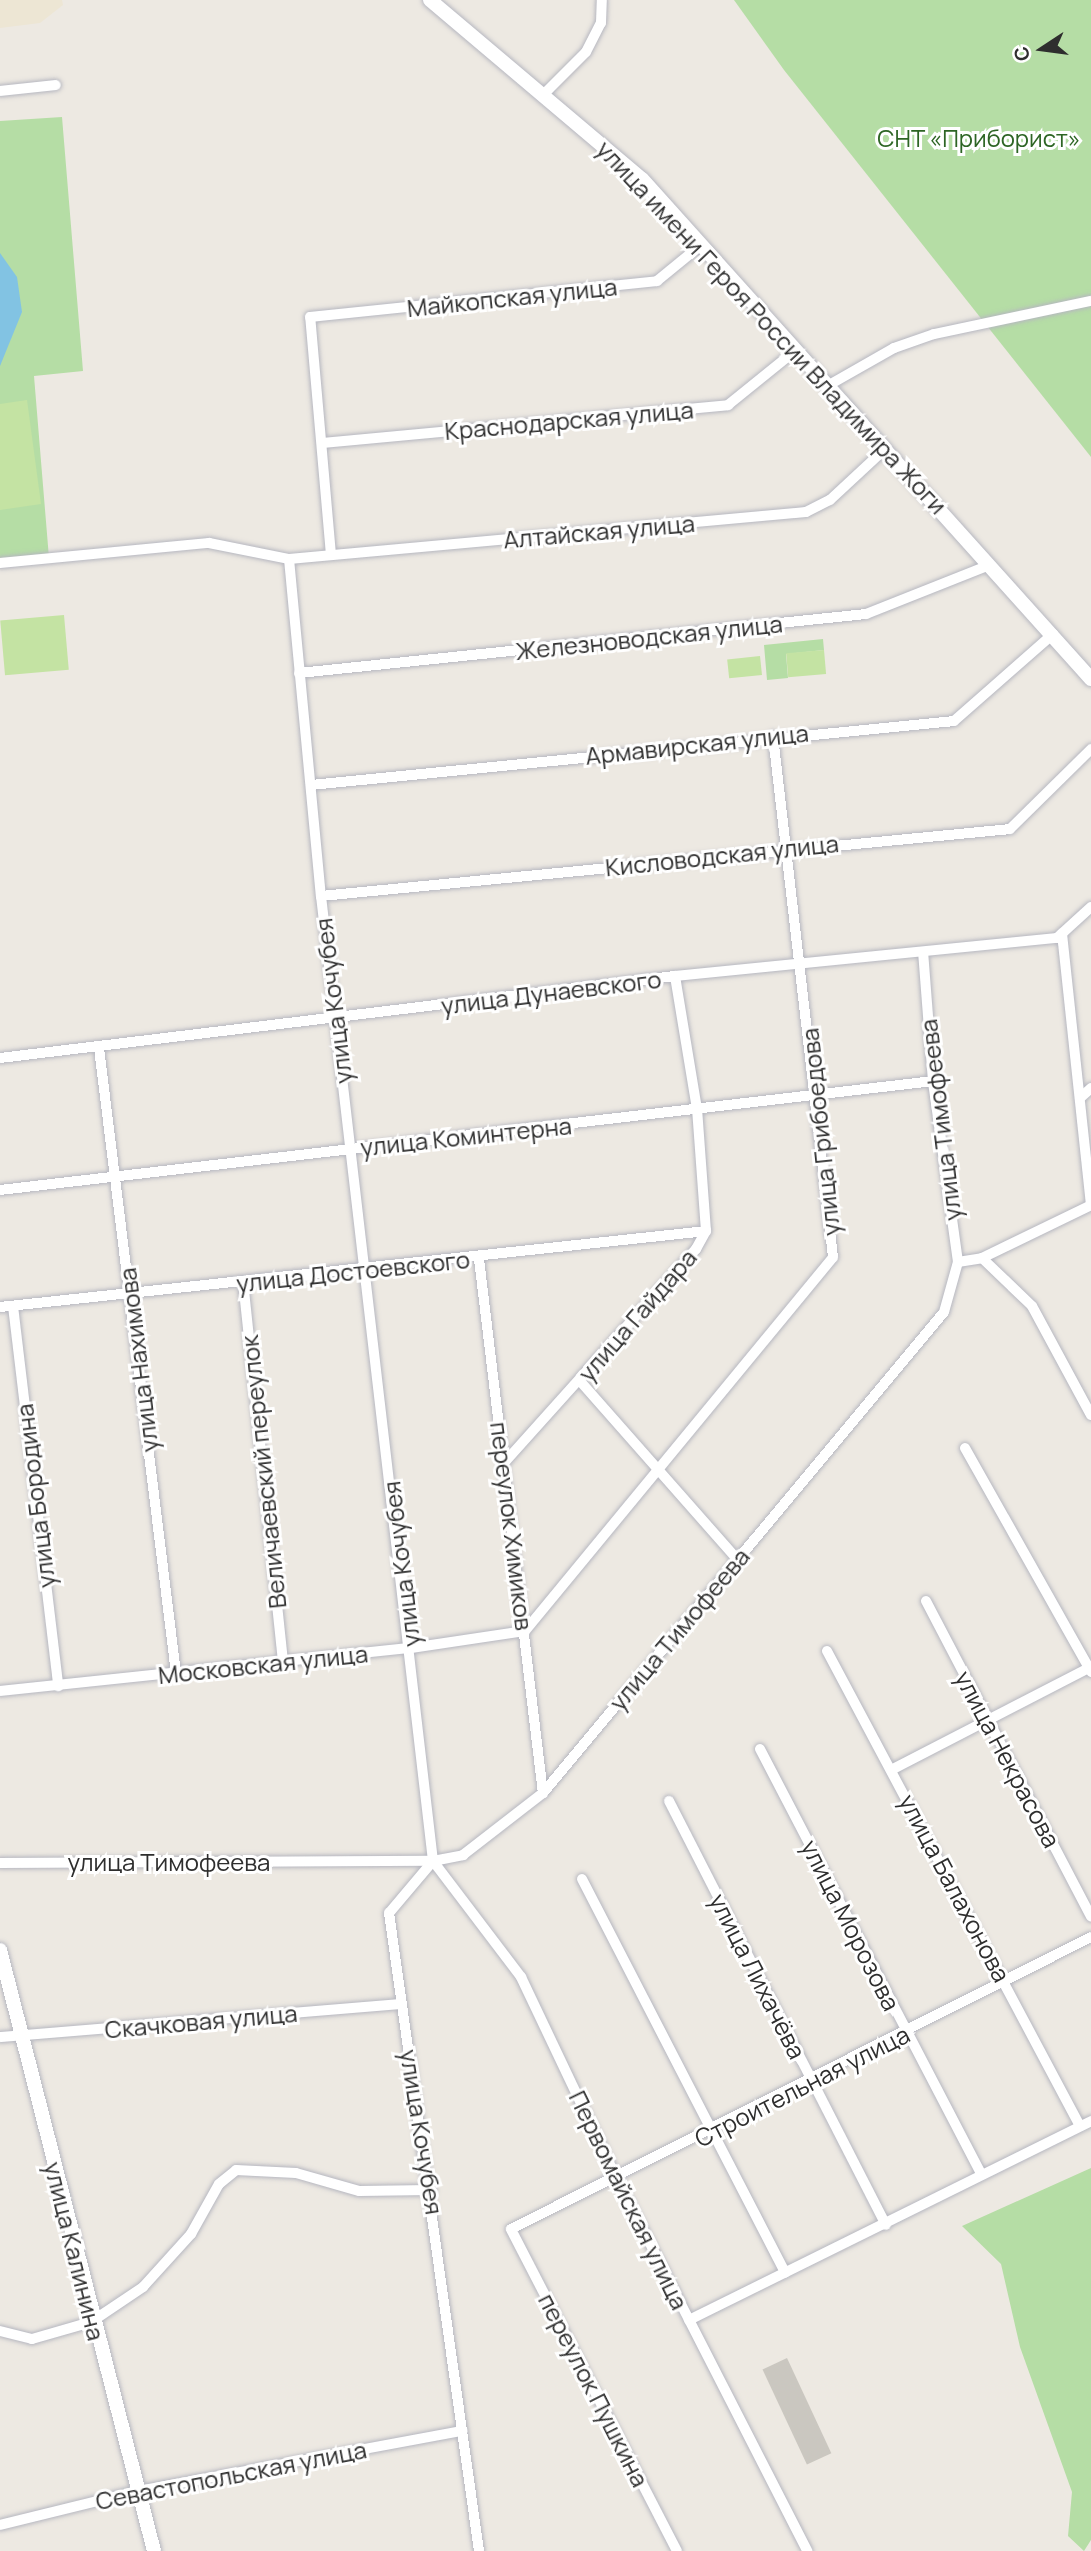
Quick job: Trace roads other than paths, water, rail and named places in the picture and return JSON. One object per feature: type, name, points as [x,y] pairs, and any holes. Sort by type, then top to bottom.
[{"type":"main road","name":"улица имени Героя России Владимира Жоги","points":[[430,0],[493,58],[544,94],[642,178],[1091,679]]},
{"type":"main road","name":"улица Калинина","points":[[0,1950],[23,2035],[91,2322],[154,2551]]},
{"type":"street","points":[[544,94],[586,52],[601,23],[602,0]]},
{"type":"street","points":[[0,91],[56,85]]},
{"type":"street","name":"Майкопская улица","points":[[322,443],[310,317],[657,281],[702,244]]},
{"type":"street","points":[[829,386],[894,348],[934,334],[1091,301]]},
{"type":"street","name":"Краснодарская улица","points":[[322,443],[728,405],[796,350]]},
{"type":"street","points":[[322,443],[331,555]]},
{"type":"street","name":"Алтайская улица","points":[[0,563],[209,543],[289,559],[806,512],[830,500],[886,449]]},
{"type":"street","name":"улица Кочубея","points":[[289,559],[334,1019],[367,1266],[433,1861],[389,1913],[431,2190],[479,2551]]},
{"type":"street","name":"Железноводская улица","points":[[299,673],[866,614],[990,565]]},
{"type":"street","name":"Армавирская улица","points":[[311,785],[773,736],[954,721],[1053,634]]},
{"type":"street","name":"улица Грибоедова","points":[[525,1631],[655,1466],[833,1257],[801,962],[783,847],[773,736]]},
{"type":"street","name":"Кисловодская улица","points":[[321,897],[783,847],[1010,828],[1091,748]]},
{"type":"street","points":[[958,1262],[982,1258],[1091,1205],[1062,933],[1091,907]]},
{"type":"street","name":"улица Дунаевского","points":[[0,1058],[675,976],[923,952],[1062,933]]},
{"type":"street","name":"улица Тимофеева","points":[[0,1863],[433,1861],[463,1855],[544,1793],[944,1312],[958,1262],[933,1081],[923,952]]},
{"type":"street","name":"улица Гайдара","points":[[503,1463],[580,1381],[706,1231],[697,1109],[675,976]]},
{"type":"street","name":"улица Нахимова","points":[[99,1048],[176,1673]]},
{"type":"street","name":"улица Коминтерна","points":[[0,1190],[933,1081]]},
{"type":"street","points":[[1080,1098],[1091,1088]]},
{"type":"street","name":"улица Достоевского","points":[[0,1307],[243,1282],[367,1266],[480,1259],[706,1231]]},
{"type":"street","points":[[982,1258],[1032,1306],[1091,1415]]},
{"type":"street","name":"переулок Химиков","points":[[480,1259],[544,1793]]},
{"type":"street","name":"Величаевский переулок","points":[[243,1282],[283,1662]]},
{"type":"street","name":"улица Бородина","points":[[13,1306],[58,1686]]},
{"type":"street","points":[[580,1381],[737,1559]]},
{"type":"street","points":[[893,1769],[1090,1670],[965,1448]]},
{"type":"street","name":"улица Некрасова","points":[[926,1601],[1091,1917]]},
{"type":"street","name":"Московская улица","points":[[0,1691],[411,1648],[525,1631]]},
{"type":"street","name":"улица Балахонова","points":[[827,1651],[893,1769],[1005,1983],[1086,2124]]},
{"type":"street","name":"улица Морозова","points":[[760,1748],[982,2175]]},
{"type":"street","name":"улица Лихачёва","points":[[669,1801],[886,2225]]},
{"type":"street","name":"Первомайская улица","points":[[433,1861],[521,1977],[617,2179],[807,2551]]},
{"type":"street","points":[[582,1879],[714,2130],[785,2273]]},
{"type":"street","name":"Строительная улица","points":[[511,2229],[812,2081],[1091,1937]]},
{"type":"street","name":"Скачковая улица","points":[[0,2037],[402,2004]]},
{"type":"street","points":[[689,2320],[1086,2124]]},
{"type":"street","points":[[0,2332],[32,2339],[91,2322],[143,2287],[191,2234],[219,2184],[236,2170],[296,2173],[359,2191],[431,2190]]},
{"type":"street","name":"переулок Пушкина","points":[[511,2229],[677,2551]]},
{"type":"street","name":"Севастопольская улица","points":[[0,2525],[138,2491],[463,2431]]},
{"type":"water","points":[[0,253],[17,277],[22,312],[0,366]]},
{"type":"park label","name":"СНТ «Приборист»","points":[[979,138]]}]
